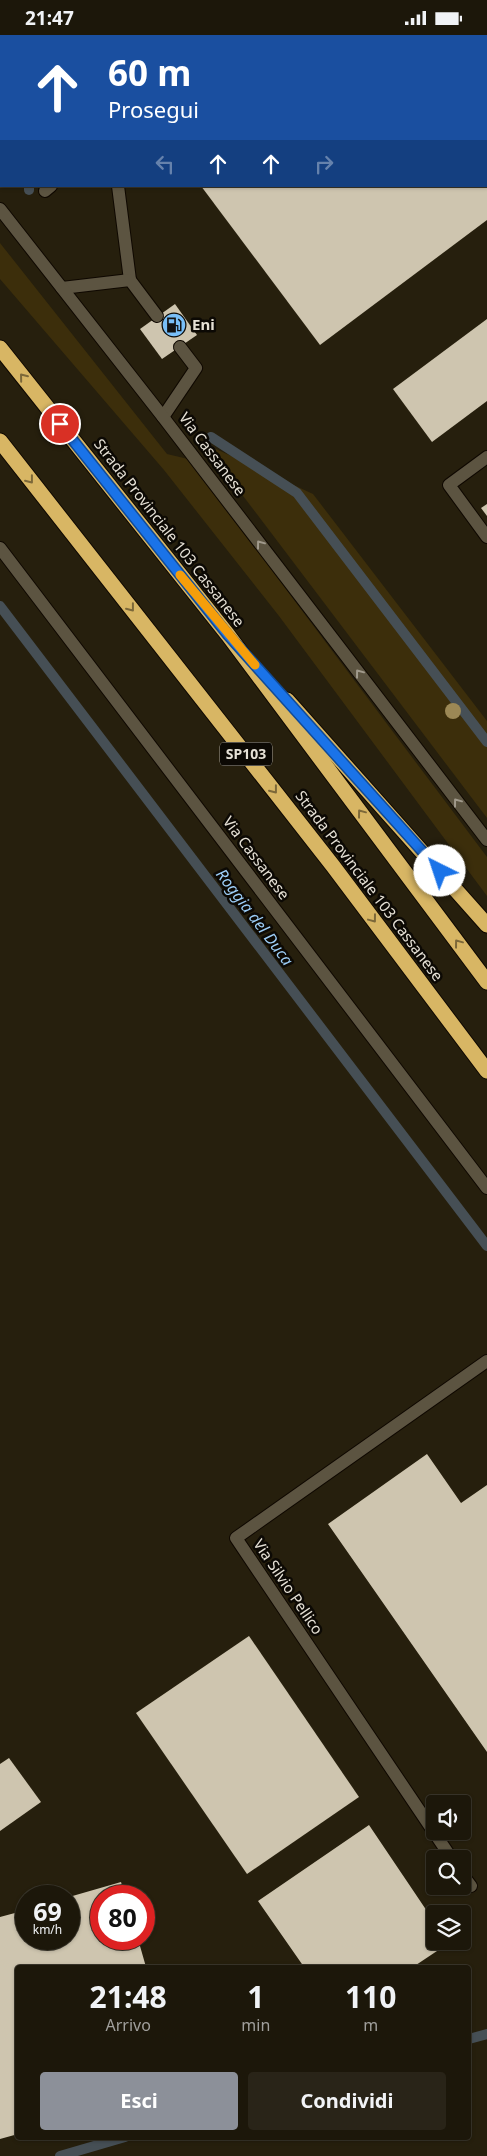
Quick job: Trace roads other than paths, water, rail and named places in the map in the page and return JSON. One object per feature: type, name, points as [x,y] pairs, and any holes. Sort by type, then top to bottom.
[{"type":"highway","name":"Strada Provinciale 103 Cassanese","points":[[0,349],[228,635],[487,982]]},
{"type":"highway","name":"Strada Provinciale 103 Cassanese","points":[[0,441],[334,866],[487,1071]]},
{"type":"highway","points":[[228,635],[393,816],[487,925]]},
{"type":"street","points":[[118,187],[130,280],[158,317]]},
{"type":"street","name":"Via Cassanese","points":[[0,209],[163,417],[487,840]]},
{"type":"street","points":[[62,288],[130,280]]},
{"type":"street","points":[[163,417],[196,368],[180,347]]},
{"type":"street","points":[[487,457],[449,485],[487,537]]},
{"type":"street","name":"Via Cassanese","points":[[0,548],[487,1188]]},
{"type":"street","name":"Via Silvio Pellico","points":[[446,1850],[236,1538],[487,1361]]},
{"type":"waterway","points":[[211,437],[297,493],[487,742]]},
{"type":"waterway","name":"Roggia del Duca","points":[[0,606],[487,1246]]},
{"type":"waterway","points":[[471,2038],[487,2034]]},
{"type":"waterway","points":[[60,2156],[115,2140]]},
{"type":"place","name":"Eni","points":[[174,325]]}]
